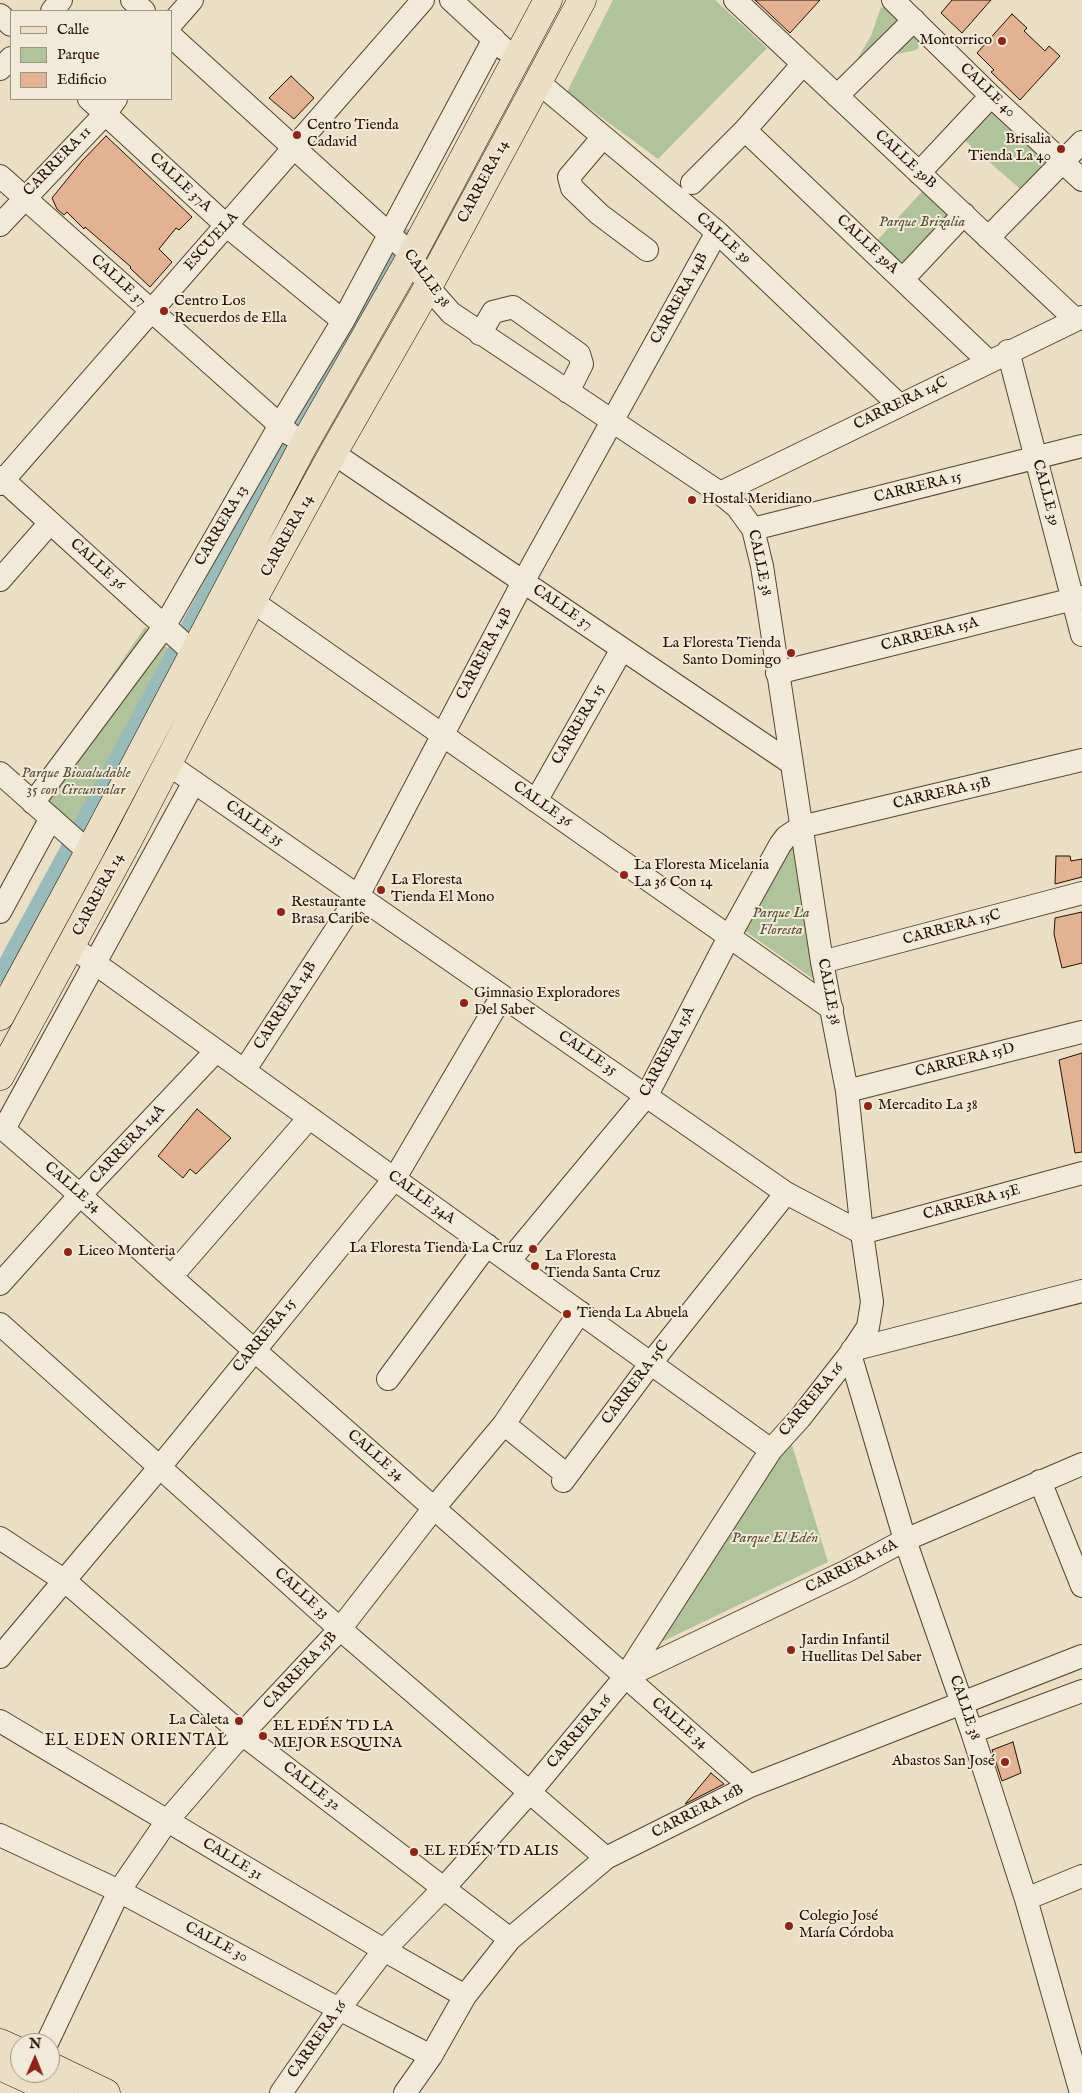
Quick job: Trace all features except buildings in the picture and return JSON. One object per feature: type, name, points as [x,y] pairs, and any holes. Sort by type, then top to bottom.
[{"type":"main road","name":"CARRERA 14","points":[[0,1016],[70,836],[189,649],[290,434],[399,244],[504,49],[548,0]]},
{"type":"main road","name":"CARRERA 14","points":[[0,1076],[127,842],[252,601],[333,453],[428,287],[582,0]]},
{"type":"main road","points":[[0,2066],[46,2084],[106,2093]]},
{"type":"street","points":[[132,0],[143,10]]},
{"type":"street","points":[[172,23],[192,0]]},
{"type":"street","name":"ESCUELA","points":[[1,481],[227,226],[423,0]]},
{"type":"street","points":[[452,0],[504,49]]},
{"type":"street","name":"CALLE 39B","points":[[735,0],[988,238],[1079,318]]},
{"type":"street","name":"CALLE 40","points":[[893,0],[991,96],[1082,180]]},
{"type":"street","points":[[0,15],[10,24]]},
{"type":"street","points":[[837,96],[914,20]]},
{"type":"street","name":"CALLE 38","points":[[172,37],[399,244],[428,287],[451,312],[480,334],[720,493],[737,507],[753,529],[762,566],[822,962],[847,1091],[862,1234],[872,1302],[868,1327]]},
{"type":"street","points":[[0,69],[10,59]]},
{"type":"street","points":[[692,183],[745,130],[803,64]]},
{"type":"street","name":"CALLE 39","points":[[538,82],[717,232],[899,405]]},
{"type":"street","points":[[919,173],[991,96]]},
{"type":"street","name":"CARRERA 11","points":[[0,226],[103,104]]},
{"type":"street","name":"CALLE 37A","points":[[103,104],[227,226],[342,320]]},
{"type":"street","name":"CALLE 39A","points":[[745,130],[988,361]]},
{"type":"street","points":[[603,137],[569,176],[572,188],[599,214],[647,250]]},
{"type":"street","points":[[988,238],[1082,142]]},
{"type":"street","name":"CALLE 37","points":[[0,176],[290,434]]},
{"type":"street","points":[[903,279],[964,214]]},
{"type":"street","name":"CARRERA 14B","points":[[244,1070],[358,896],[523,582],[717,232]]},
{"type":"street","name":"CARRERA 13","points":[[33,803],[166,628],[290,434],[342,320],[399,244]]},
{"type":"street","points":[[480,334],[493,312],[513,307],[579,354],[582,364],[568,392]]},
{"type":"street","name":"CARRERA 14C","points":[[720,493],[1079,318]]},
{"type":"street","name":"CALLE 39","points":[[1008,351],[1036,459],[1078,598],[1082,635]]},
{"type":"street","name":"CARRERA 15","points":[[753,529],[1082,446]]},
{"type":"street","name":"CALLE 37","points":[[333,453],[791,763]]},
{"type":"street","name":"CALLE 36","points":[[1,481],[189,649]]},
{"type":"street","points":[[0,580],[50,523]]},
{"type":"street","name":"CARRERA 15A","points":[[777,674],[1078,598]]},
{"type":"street","name":"CALLE 36","points":[[252,601],[832,1009]]},
{"type":"street","name":"CARRERA 15","points":[[536,801],[622,649]]},
{"type":"street","name":"CARRERA 15B","points":[[801,827],[1082,760]]},
{"type":"street","name":"CALLE 35","points":[[168,764],[786,1193],[862,1234]]},
{"type":"street","points":[[0,773],[70,836],[0,912]]},
{"type":"street","points":[[2,1128],[194,782]]},
{"type":"street","name":"CARRERA 15A","points":[[508,1261],[647,1095],[729,937],[780,845],[793,830],[801,827]]},
{"type":"street","points":[[127,842],[153,856]]},
{"type":"street","name":"CARRERA 15C","points":[[822,962],[1082,893]]},
{"type":"street","name":"CALLE 34A","points":[[71,946],[771,1450]]},
{"type":"street","name":"CARRERA 15","points":[[0,1657],[160,1468],[395,1178],[502,996]]},
{"type":"street","points":[[26,1029],[50,1044]]},
{"type":"street","name":"CARRERA 15D","points":[[847,1091],[1082,1032]]},
{"type":"street","name":"CARRERA 14A","points":[[0,1284],[80,1195],[216,1051]]},
{"type":"street","points":[[171,1277],[309,1118]]},
{"type":"street","name":"CALLE 34","points":[[2,1128],[750,1786]]},
{"type":"street","name":"CARRERA 15E","points":[[862,1234],[1082,1173]]},
{"type":"street","name":"CARRERA 15C","points":[[504,1424],[565,1478],[651,1363],[786,1193]]},
{"type":"street","points":[[388,1379],[486,1245]]},
{"type":"street","name":"CARRERA 16","points":[[851,1352],[1082,1291]]},
{"type":"street","name":"CARRERA 15B","points":[[52,2033],[119,1891],[167,1821],[242,1734],[340,1629],[434,1508],[504,1424],[580,1312]]},
{"type":"street","name":"CALLE 33","points":[[0,1324],[340,1629],[606,1858]]},
{"type":"street","name":"CARRERA 16","points":[[281,2093],[339,2009],[384,1950],[444,1889],[529,1793],[625,1677],[771,1450],[800,1418],[868,1327]]},
{"type":"street","name":"CALLE 38","points":[[851,1352],[905,1540],[963,1704],[1075,2046],[1082,2093]]},
{"type":"street","name":"CARRERA 16A","points":[[625,1677],[847,1571],[905,1540],[1082,1464]]},
{"type":"street","points":[[1040,1481],[1082,1586]]},
{"type":"street","name":"CALLE 32","points":[[0,1538],[65,1581],[242,1734],[510,1939]]},
{"type":"street","name":"CARRERA 16B","points":[[405,2093],[431,2056],[465,1996],[510,1939],[606,1858],[750,1786],[1082,1656]]},
{"type":"street","points":[[972,1732],[1082,1691]]},
{"type":"street","name":"CALLE 31","points":[[0,1721],[384,1950],[465,1996]]},
{"type":"street","name":"CALLE 30","points":[[0,1835],[119,1891],[431,2056]]},
{"type":"street","points":[[1026,1898],[1082,1876]]},
{"type":"green space","points":[[613,0],[715,0],[767,48],[658,159],[567,92]]},
{"type":"green space","points":[[881,7],[903,13],[917,31],[920,45],[916,50],[898,54],[889,44],[854,64],[871,36]]},
{"type":"green space","points":[[987,102],[1054,164],[1026,194],[957,134]]},
{"type":"green space","name":"Parque Brizalia","points":[[928,185],[959,215],[906,274],[873,245]]},
{"type":"green space","name":"Parque Biosaludable 35 con Circunvalar","points":[[145,627],[178,658],[84,832],[35,789]]},
{"type":"green space","name":"Parque La Floresta","points":[[794,837],[819,983],[745,931]]},
{"type":"green space","name":"Parque El Edén","points":[[791,1442],[828,1562],[655,1645],[768,1467]]},
{"type":"waterway","points":[[0,975],[301,419],[406,237]]},
{"type":"place","name":"Montorrico","points":[[1002,41]]},
{"type":"place","name":"Centro Tienda Cadavid","points":[[297,135]]},
{"type":"place","name":"Brisalia Tienda La 40","points":[[1061,149]]},
{"type":"place","name":"Centro Los Recuerdos de Ella","points":[[164,311]]},
{"type":"place","name":"Hostal Meridiano","points":[[692,500]]},
{"type":"place","name":"La Floresta Tienda Santo Domingo","points":[[791,653]]},
{"type":"place","name":"La Floresta Micelania La 36 Con 14","points":[[624,875]]},
{"type":"place","name":"La Floresta Tienda El Mono","points":[[381,890]]},
{"type":"place","name":"Restaurante Brasa Caribe","points":[[281,912]]},
{"type":"place","name":"Gimnasio Exploradores Del Saber","points":[[464,1003]]},
{"type":"place","name":"Mercadito La 38","points":[[868,1106]]},
{"type":"place","name":"La Floresta Tienda La Cruz","points":[[533,1249]]},
{"type":"place","name":"Liceo Monteria","points":[[68,1252]]},
{"type":"place","name":"La Floresta Tienda Santa Cruz","points":[[535,1266]]},
{"type":"place","name":"Tienda La Abuela","points":[[567,1314]]},
{"type":"place","name":"Jardin Infantil Huellitas Del Saber","points":[[791,1650]]},
{"type":"place","name":"La Caleta","points":[[239,1721]]},
{"type":"place","name":"EL EDÉN TD LA MEJOR ESQUINA","points":[[263,1736]]},
{"type":"place","name":"Abastos San José","points":[[1005,1762]]},
{"type":"place","name":"EL EDÉN TD ALIS","points":[[414,1852]]},
{"type":"place","name":"Colegio José María Córdoba","points":[[789,1926]]},
{"type":"district","name":"EL EDEN ORIENTAL","points":[[137,1742]]}]
